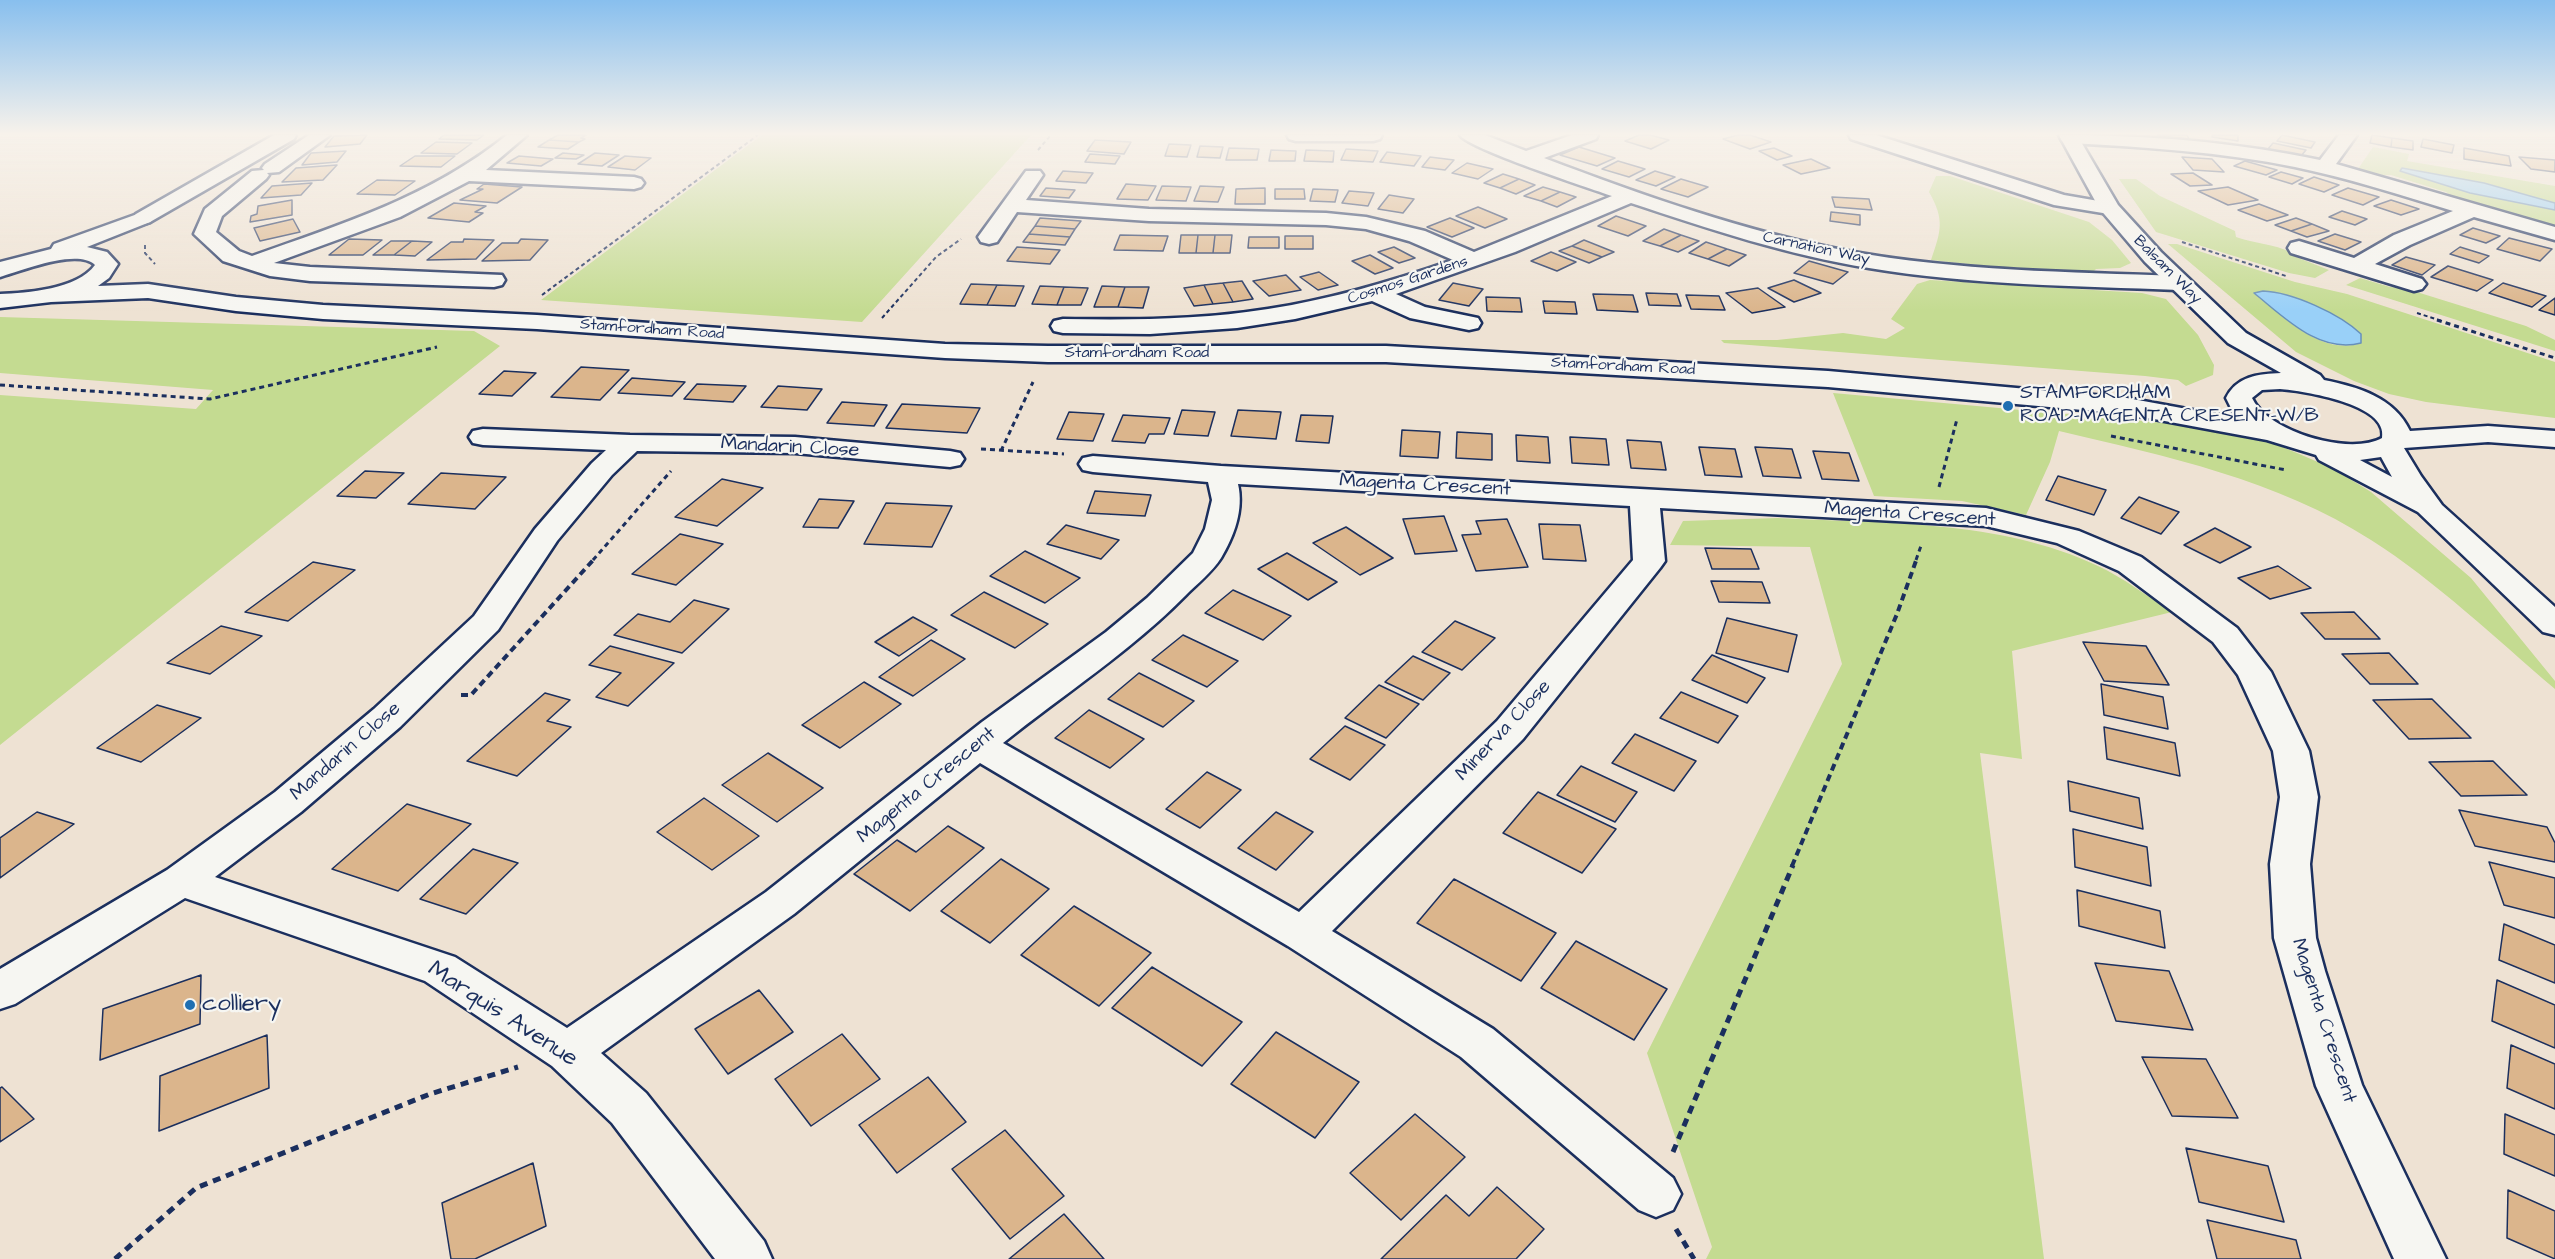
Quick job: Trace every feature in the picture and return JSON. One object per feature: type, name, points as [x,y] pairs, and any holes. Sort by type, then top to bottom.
[{"type":"street","points":[[14,265],[143,218],[185,194]]},
{"type":"street","points":[[237,194],[212,213],[205,234],[231,256],[250,264],[310,274],[494,280]]},
{"type":"street","points":[[250,264],[383,216],[429,194]]},
{"type":"street","points":[[988,237],[1020,194]]},
{"type":"street","name":"Carnation Way","points":[[1624,194],[1753,235],[1869,261],[1997,276],[2179,283]]},
{"type":"street","points":[[2039,194],[2061,201],[2109,208]]},
{"type":"street","name":"Balsam Way","points":[[2101,194],[2109,208],[2131,235],[2237,338],[2324,387]]},
{"type":"street","points":[[2418,194],[2555,234]]},
{"type":"street","name":"Cosmos Gardens","points":[[1063,326],[1176,326],[1258,319],[1375,293],[1473,261],[1630,196]]},
{"type":"street","points":[[1011,205],[1160,216],[1356,222],[1417,236],[1473,261]]},
{"type":"street","points":[[2356,266],[2402,240],[2471,211]]},
{"type":"street","points":[[105,261],[143,218]]},
{"type":"street","points":[[2300,248],[2414,284]]},
{"type":"street","name":"Stamfordham Road","points":[[14,265],[78,254],[105,261],[148,291]]},
{"type":"street","name":"Stamfordham Road","points":[[48,295],[95,278],[104,270],[105,261]]},
{"type":"street","name":"Stamfordham Road","points":[[0,301],[48,295],[148,291],[236,304],[312,311],[509,320],[807,342],[998,353],[1333,353],[1442,356],[1847,381],[2127,406],[2275,433]]},
{"type":"street","points":[[1375,293],[1418,313],[1469,323]]},
{"type":"street","points":[[1171,300],[1176,326]]},
{"type":"street","points":[[2237,338],[2244,390],[2239,403],[2246,413],[2275,433],[2307,444],[2366,473],[2432,511]]},
{"type":"street","name":"Stamfordham Road","points":[[2127,406],[2181,402],[2244,390],[2262,382],[2280,381],[2324,387]]},
{"type":"street","points":[[2324,387],[2365,403],[2488,434]]},
{"type":"street","points":[[2365,403],[2392,422],[2397,433],[2392,443]]},
{"type":"street","points":[[2307,444],[2352,452],[2374,450],[2392,443],[2488,434],[2555,439]]},
{"type":"street","name":"Mandarin Close","points":[[483,437],[630,443],[795,445],[950,459]]},
{"type":"street","name":"Mandarin Close","points":[[0,991],[181,881],[288,802],[387,718],[486,623],[546,535],[602,469],[630,443]]},
{"type":"street","points":[[2392,443],[2408,479],[2432,511],[2555,625]]},
{"type":"street","name":"Magenta Crescent","points":[[1093,464],[1221,475],[1986,517],[2068,537],[2130,564],[2225,635],[2254,672],[2290,751],[2299,797],[2290,864],[2295,938],[2339,1086],[2420,1259]]},
{"type":"street","name":"Magenta Crescent","points":[[567,1052],[780,903],[978,745],[1118,639],[1158,605],[1206,556],[1220,529],[1227,500],[1221,475]]},
{"type":"street","name":"Minerva Close","points":[[1303,934],[1510,730],[1649,561],[1644,498]]},
{"type":"street","points":[[978,745],[1303,934],[1477,1043],[1656,1194]]},
{"type":"street","name":"Marquis Avenue","points":[[181,881],[440,969],[567,1052],[629,1108],[746,1259]]},
{"type":"path","points":[[509,320],[679,194]]},
{"type":"path","points":[[0,385],[210,399],[437,347]]},
{"type":"path","points":[[1001,451],[1034,381]]},
{"type":"path","points":[[1656,1194],[1897,614],[1932,514],[1964,392]]},
{"type":"path","points":[[2101,434],[2287,470]]},
{"type":"path","points":[[413,693],[471,695],[514,650],[696,444]]},
{"type":"path","points":[[950,459],[970,449],[1082,455],[1093,464]]},
{"type":"path","points":[[115,1259],[196,1188],[430,1094],[567,1052]]},
{"type":"green space","points":[[683,194],[978,194],[862,322],[541,300]]},
{"type":"green space","points":[[1930,194],[2004,194],[2089,222],[2112,240],[2131,263],[2120,268],[2094,271],[1997,267],[1931,260],[1940,226]]},
{"type":"green space","points":[[2129,194],[2157,194],[2235,231],[2236,237],[2271,245],[2329,270],[2315,278],[2289,273],[2156,232]]},
{"type":"green space","points":[[2449,194],[2555,194],[2555,228],[2482,209]]},
{"type":"green space","points":[[2168,244],[2177,244],[2295,282],[2347,294],[2555,362],[2555,418],[2426,402],[2389,394],[2354,381],[2296,352]],"holes":[[[2255,293],[2361,343],[2346,346],[2318,339],[2291,323]]]},
{"type":"green space","points":[[2360,278],[2390,287],[2404,288],[2526,326],[2555,340],[2555,351],[2346,285]]},
{"type":"green space","points":[[1930,280],[2142,293],[2166,299],[2198,335],[2214,365],[2213,375],[2186,386],[2178,380],[2145,376],[1724,343],[1721,340],[1777,340],[1843,333],[1886,339],[1905,328],[1891,319],[1917,284]]},
{"type":"green space","points":[[0,317],[474,331],[500,346],[0,745],[0,395],[196,409],[213,390],[0,373]]},
{"type":"green space","points":[[1833,393],[2165,423],[2241,434],[2268,441],[2334,469],[2371,492],[2471,578],[2555,681],[2555,689],[2442,592],[2371,540],[2298,501],[2220,472],[2059,431],[2050,462],[2026,515],[1962,501],[1874,496]]},
{"type":"green space","points":[[1778,518],[1900,523],[1981,532],[2021,540],[2060,551],[2098,566],[2172,612],[2012,651],[2022,759],[1980,753],[2044,1259],[1706,1259],[1712,1247],[1647,1053],[1842,664],[1810,547],[1670,545],[1683,521]]},
{"type":"water","points":[[2474,194],[2522,194],[2555,203],[2555,210]]},
{"type":"water","points":[[2263,291],[2288,295],[2315,305],[2352,326],[2361,334],[2361,343],[2346,345],[2331,343],[2303,331],[2254,293]]},
{"type":"building","points":[[265,194],[302,194],[301,195],[261,198]]},
{"type":"building","points":[[357,194],[397,194],[395,195]]},
{"type":"building","points":[[473,194],[511,194],[497,203],[460,200]]},
{"type":"building","points":[[1042,194],[1072,194],[1069,198],[1040,196]]},
{"type":"building","points":[[1120,194],[1152,194],[1148,200],[1117,199]]},
{"type":"building","points":[[1159,194],[1189,194],[1186,201],[1156,200]]},
{"type":"building","points":[[1197,194],[1221,194],[1218,202],[1194,201]]},
{"type":"building","points":[[1236,194],[1265,194],[1265,204],[1235,204]]},
{"type":"building","points":[[1275,194],[1304,194],[1305,199],[1275,199]]},
{"type":"building","points":[[1312,194],[1337,194],[1335,202],[1310,201]]},
{"type":"building","points":[[1347,194],[1374,194],[1368,206],[1342,203]]},
{"type":"building","points":[[1529,194],[1556,194],[1541,201],[1524,196]]},
{"type":"building","points":[[1556,194],[1576,197],[1557,207],[1541,201]]},
{"type":"building","points":[[1677,194],[1694,194],[1688,197]]},
{"type":"building","points":[[2204,194],[2244,194],[2258,200],[2228,205]]},
{"type":"building","points":[[2368,194],[2379,197],[2363,205],[2332,195]]},
{"type":"building","points":[[1389,195],[1414,199],[1403,213],[1378,209]]},
{"type":"building","points":[[1832,197],[1869,199],[1872,210],[1835,207]]},
{"type":"building","points":[[292,200],[292,215],[250,222],[251,216],[257,214],[258,206]]},
{"type":"building","points":[[2391,200],[2419,209],[2401,215],[2374,206]]},
{"type":"building","points":[[454,203],[486,206],[475,212],[483,213],[469,222],[428,218]]},
{"type":"building","points":[[2259,204],[2288,215],[2267,221],[2238,210]]},
{"type":"building","points":[[1478,207],[1507,219],[1485,228],[1456,216]]},
{"type":"building","points":[[2342,211],[2367,219],[2355,225],[2329,217]]},
{"type":"building","points":[[1831,212],[1860,215],[1860,225],[1830,221]]},
{"type":"building","points":[[1616,216],[1646,226],[1628,236],[1598,226]]},
{"type":"building","points":[[1040,218],[1081,221],[1075,229],[1035,226]]},
{"type":"building","points":[[1450,218],[1474,228],[1452,237],[1427,227]]},
{"type":"building","points":[[2296,218],[2312,224],[2291,231],[2275,225]]},
{"type":"building","points":[[293,219],[300,232],[260,241],[254,228]]},
{"type":"building","points":[[2312,224],[2329,231],[2307,237],[2291,231]]},
{"type":"building","points":[[1035,226],[1075,229],[1070,237],[1029,234]]},
{"type":"building","points":[[2473,228],[2500,236],[2486,243],[2460,235]]},
{"type":"building","points":[[1664,229],[1681,235],[1660,246],[1643,241]]},
{"type":"building","points":[[1029,234],[1070,237],[1065,245],[1023,242]]},
{"type":"building","points":[[2335,234],[2361,242],[2345,250],[2318,241]]},
{"type":"building","points":[[1120,235],[1168,236],[1163,251],[1114,250]]},
{"type":"building","points":[[1181,235],[1198,235],[1196,253],[1179,253]]},
{"type":"building","points":[[1198,235],[1215,235],[1213,253],[1196,253]]},
{"type":"building","points":[[1215,235],[1232,235],[1230,253],[1213,253]]},
{"type":"building","points":[[1681,235],[1699,241],[1678,252],[1660,246]]},
{"type":"building","points":[[1285,236],[1313,236],[1313,249],[1285,249]]},
{"type":"building","points":[[1249,237],[1279,237],[1279,248],[1248,248]]},
{"type":"building","points":[[2509,238],[2552,249],[2540,261],[2497,249]]},
{"type":"building","points":[[349,239],[382,240],[363,255],[329,255]]},
{"type":"building","points":[[464,239],[494,240],[476,259],[427,260],[451,242],[463,242]]},
{"type":"building","points":[[521,239],[548,240],[530,260],[482,261],[502,243],[518,243]]},
{"type":"building","points":[[1584,240],[1614,252],[1602,257],[1572,246]]},
{"type":"building","points":[[391,241],[412,241],[394,255],[373,255]]},
{"type":"building","points":[[412,241],[432,242],[415,256],[394,255]]},
{"type":"building","points":[[1706,242],[1727,249],[1708,259],[1689,253]]},
{"type":"building","points":[[1572,246],[1602,257],[1589,263],[1559,251]]},
{"type":"building","points":[[1017,247],[1060,250],[1050,264],[1007,261]]},
{"type":"building","points":[[1394,247],[1415,258],[1399,263],[1378,252]]},
{"type":"building","points":[[2460,247],[2489,256],[2479,263],[2450,254]]},
{"type":"building","points":[[1727,249],[1746,255],[1729,266],[1708,259]]},
{"type":"building","points":[[1551,252],[1576,262],[1557,271],[1531,261]]},
{"type":"building","points":[[1370,255],[1393,268],[1375,274],[1352,261]]},
{"type":"building","points":[[2406,257],[2435,265],[2422,275],[2392,265]]},
{"type":"building","points":[[1809,261],[1848,272],[1833,284],[1794,273]]},
{"type":"building","points":[[2448,266],[2493,280],[2477,291],[2431,277]]},
{"type":"building","points":[[1319,272],[1338,285],[1318,290],[1300,277]]},
{"type":"building","points":[[1286,275],[1301,290],[1269,296],[1253,281]]},
{"type":"building","points":[[1794,280],[1821,293],[1794,302],[1768,288]]},
{"type":"building","points":[[1242,281],[1253,299],[1233,302],[1223,283]]},
{"type":"building","points":[[1223,283],[1233,302],[1213,304],[1204,285]]},
{"type":"building","points":[[1453,283],[1483,289],[1469,306],[1439,300]]},
{"type":"building","points":[[2503,283],[2546,296],[2532,307],[2489,293]]},
{"type":"building","points":[[971,284],[997,285],[987,305],[960,304]]},
{"type":"building","points":[[997,285],[1024,286],[1015,306],[987,305]]},
{"type":"building","points":[[1204,285],[1213,304],[1194,306],[1184,288]]},
{"type":"building","points":[[1040,286],[1064,287],[1057,305],[1032,304]]},
{"type":"building","points":[[1102,286],[1125,287],[1118,307],[1094,307]]},
{"type":"building","points":[[1064,287],[1088,288],[1081,305],[1057,305]]},
{"type":"building","points":[[1125,287],[1149,287],[1143,308],[1118,307]]},
{"type":"building","points":[[1758,288],[1785,307],[1752,313],[1726,293]]},
{"type":"building","points":[[1646,293],[1677,294],[1681,306],[1649,305]]},
{"type":"building","points":[[1593,294],[1633,295],[1638,312],[1597,310]]},
{"type":"building","points":[[1686,295],[1719,296],[1725,310],[1691,309]]},
{"type":"building","points":[[1486,297],[1520,298],[1522,312],[1487,311]]},
{"type":"building","points":[[2555,298],[2555,315],[2539,310]]},
{"type":"building","points":[[1543,301],[1575,302],[1577,314],[1545,313]]},
{"type":"building","points":[[581,367],[629,370],[600,400],[551,397]]},
{"type":"building","points":[[504,371],[536,373],[512,396],[479,394]]},
{"type":"building","points":[[632,378],[685,382],[672,396],[618,393]]},
{"type":"building","points":[[697,384],[746,386],[733,402],[684,399]]},
{"type":"building","points":[[778,386],[822,389],[807,410],[761,407]]},
{"type":"building","points":[[842,402],[887,405],[874,426],[827,423]]},
{"type":"building","points":[[902,404],[980,408],[967,433],[886,428]]},
{"type":"building","points":[[1182,410],[1215,412],[1208,436],[1174,434]]},
{"type":"building","points":[[1238,410],[1281,412],[1276,439],[1231,436]]},
{"type":"building","points":[[1069,412],[1104,414],[1093,441],[1057,439]]},
{"type":"building","points":[[1123,415],[1170,418],[1164,434],[1149,434],[1145,443],[1112,441]]},
{"type":"building","points":[[1301,415],[1333,416],[1329,443],[1296,441]]},
{"type":"building","points":[[1402,430],[1440,432],[1438,458],[1400,456]]},
{"type":"building","points":[[1457,432],[1492,434],[1492,460],[1456,458]]},
{"type":"building","points":[[1516,435],[1548,437],[1550,463],[1517,461]]},
{"type":"building","points":[[1570,437],[1606,439],[1609,465],[1572,463]]},
{"type":"building","points":[[1627,440],[1661,442],[1666,470],[1631,468]]},
{"type":"building","points":[[1699,447],[1735,449],[1742,477],[1705,475]]},
{"type":"building","points":[[1755,447],[1792,449],[1801,478],[1763,476]]},
{"type":"building","points":[[1813,451],[1849,453],[1859,481],[1822,479]]},
{"type":"building","points":[[365,471],[404,473],[376,498],[337,496]]},
{"type":"building","points":[[441,473],[506,477],[475,509],[408,504]]},
{"type":"building","points":[[2058,476],[2106,490],[2094,515],[2046,500]]},
{"type":"building","points":[[722,479],[763,488],[717,526],[675,517]]},
{"type":"building","points":[[1095,491],[1151,495],[1145,516],[1087,513]]},
{"type":"building","points":[[2139,497],[2179,512],[2161,534],[2121,518]]},
{"type":"building","points":[[819,499],[854,501],[838,528],[803,527]]},
{"type":"building","points":[[886,503],[952,506],[932,547],[864,544]]},
{"type":"building","points":[[1444,516],[1457,551],[1415,554],[1403,519]]},
{"type":"building","points":[[1507,519],[1528,567],[1476,571],[1462,535],[1481,534],[1476,521]]},
{"type":"building","points":[[1539,524],[1580,525],[1586,561],[1543,559]]},
{"type":"building","points":[[1066,525],[1119,540],[1101,559],[1047,544]]},
{"type":"building","points":[[1346,527],[1393,558],[1360,575],[1313,543]]},
{"type":"building","points":[[2215,528],[2251,547],[2220,563],[2184,545]]},
{"type":"building","points":[[680,534],[723,544],[676,585],[632,574]]},
{"type":"building","points":[[1705,548],[1751,549],[1759,569],[1712,569]]},
{"type":"building","points":[[1025,551],[1080,578],[1045,603],[990,576]]},
{"type":"building","points":[[1287,553],[1337,582],[1308,600],[1258,569]]},
{"type":"building","points":[[313,562],[355,570],[288,621],[245,612]]},
{"type":"building","points":[[2278,566],[2311,588],[2270,599],[2238,578]]},
{"type":"building","points":[[1711,581],[1762,582],[1770,603],[1719,602]]},
{"type":"building","points":[[1233,590],[1291,616],[1263,640],[1205,613]]},
{"type":"building","points":[[984,592],[1048,624],[1015,648],[951,615]]},
{"type":"building","points":[[694,600],[729,609],[682,653],[614,635],[638,614],[670,622]]},
{"type":"building","points":[[2354,612],[2380,639],[2325,639],[2301,613]]},
{"type":"building","points":[[913,617],[937,630],[899,656],[875,642]]},
{"type":"building","points":[[1727,618],[1797,635],[1788,672],[1716,653]]},
{"type":"building","points":[[1455,621],[1495,638],[1462,670],[1422,652]]},
{"type":"building","points":[[221,626],[262,636],[210,674],[167,663]]},
{"type":"building","points":[[1183,635],[1238,661],[1207,687],[1152,660]]},
{"type":"building","points":[[931,640],[965,659],[913,696],[879,677]]},
{"type":"building","points":[[2083,642],[2146,646],[2169,685],[2104,681]]},
{"type":"building","points":[[610,646],[674,663],[628,706],[596,697],[621,673],[589,665]]},
{"type":"building","points":[[2389,653],[2418,684],[2370,684],[2342,654]]},
{"type":"building","points":[[1712,655],[1765,678],[1747,703],[1692,680]]},
{"type":"building","points":[[1413,656],[1450,673],[1423,700],[1385,682]]},
{"type":"building","points":[[1139,673],[1194,701],[1163,727],[1108,699]]},
{"type":"building","points":[[864,682],[901,704],[840,748],[802,725]]},
{"type":"building","points":[[2101,684],[2163,697],[2168,729],[2104,715]]},
{"type":"building","points":[[1379,685],[1419,704],[1386,738],[1345,718]]},
{"type":"building","points":[[1681,692],[1738,716],[1718,743],[1660,718]]},
{"type":"building","points":[[545,693],[570,700],[547,721],[571,727],[517,776],[467,761]]},
{"type":"building","points":[[2432,699],[2471,738],[2409,739],[2373,700]]},
{"type":"building","points":[[157,705],[201,718],[141,762],[97,748]]},
{"type":"building","points":[[1089,710],[1144,739],[1110,768],[1055,738]]},
{"type":"building","points":[[1345,726],[1385,745],[1350,780],[1310,759]]},
{"type":"building","points":[[2104,727],[2175,743],[2180,776],[2107,759]]},
{"type":"building","points":[[1635,734],[1696,761],[1674,791],[1612,763]]},
{"type":"building","points":[[768,753],[823,788],[777,822],[722,785]]},
{"type":"building","points":[[2493,761],[2527,795],[2461,796],[2429,762]]},
{"type":"building","points":[[1581,766],[1637,792],[1615,822],[1557,795]]},
{"type":"building","points":[[1207,772],[1241,790],[1200,828],[1166,809]]},
{"type":"building","points":[[2068,781],[2139,798],[2143,829],[2070,811]]},
{"type":"building","points":[[1538,792],[1616,829],[1582,873],[1503,833]]},
{"type":"building","points":[[704,798],[759,836],[712,870],[657,832]]},
{"type":"building","points":[[407,804],[471,824],[398,891],[332,869]]},
{"type":"building","points":[[2459,810],[2547,827],[2555,843],[2555,862],[2475,846]]},
{"type":"building","points":[[37,812],[74,824],[0,878],[0,838]]},
{"type":"building","points":[[1276,812],[1313,832],[1276,870],[1238,848]]},
{"type":"building","points":[[948,826],[984,848],[910,911],[854,874],[897,840],[916,852]]},
{"type":"building","points":[[2073,829],[2147,847],[2151,886],[2075,867]]},
{"type":"building","points":[[473,849],[518,863],[466,914],[420,899]]},
{"type":"building","points":[[1001,859],[1049,889],[990,943],[941,911]]},
{"type":"building","points":[[2489,862],[2555,878],[2555,918],[2504,905]]},
{"type":"building","points":[[1454,879],[1556,933],[1521,981],[1417,923]]},
{"type":"building","points":[[2077,890],[2160,911],[2165,948],[2079,926]]},
{"type":"building","points":[[1074,906],[1151,953],[1099,1006],[1021,955]]},
{"type":"building","points":[[2504,924],[2555,945],[2555,983],[2499,960]]},
{"type":"building","points":[[1576,941],[1667,989],[1634,1040],[1541,988]]},
{"type":"building","points":[[2095,963],[2169,971],[2193,1030],[2116,1021]]},
{"type":"building","points":[[1152,967],[1242,1022],[1202,1066],[1112,1008]]},
{"type":"building","points":[[201,975],[200,1024],[100,1060],[103,1009]]},
{"type":"building","points":[[2497,980],[2555,1005],[2555,1048],[2492,1021]]},
{"type":"building","points":[[759,990],[793,1032],[728,1074],[695,1029]]},
{"type":"building","points":[[1276,1032],[1359,1082],[1315,1138],[1231,1084]]},
{"type":"building","points":[[842,1034],[880,1079],[811,1126],[775,1079]]},
{"type":"building","points":[[267,1035],[269,1088],[159,1131],[160,1076]]},
{"type":"building","points":[[2511,1045],[2555,1064],[2555,1109],[2507,1088]]},
{"type":"building","points":[[2142,1057],[2206,1059],[2238,1118],[2172,1116]]},
{"type":"building","points":[[928,1077],[966,1122],[897,1173],[859,1125]]},
{"type":"building","points":[[2,1087],[34,1119],[0,1142],[0,1088]]},
{"type":"building","points":[[1415,1114],[1465,1157],[1401,1220],[1350,1173]]},
{"type":"building","points":[[2505,1114],[2555,1135],[2555,1176],[2504,1154]]},
{"type":"building","points":[[1005,1130],[1064,1196],[1010,1239],[952,1169]]},
{"type":"building","points":[[2186,1148],[2268,1166],[2284,1222],[2199,1202]]},
{"type":"building","points":[[533,1163],[546,1226],[475,1259],[451,1259],[442,1203]]},
{"type":"building","points":[[1497,1187],[1544,1229],[1516,1259],[1381,1259],[1446,1195],[1469,1216]]},
{"type":"building","points":[[2508,1190],[2555,1211],[2555,1259],[2507,1238]]},
{"type":"building","points":[[1064,1214],[1104,1259],[1009,1259]]},
{"type":"building","points":[[2207,1220],[2296,1240],[2301,1259],[2217,1259]]},
{"type":"place","name":"STAMFORDHAM ROAD-MAGENTA CRESENT-W/B","points":[[2008,406]]},
{"type":"place","name":"colliery","points":[[190,1005]]}]
